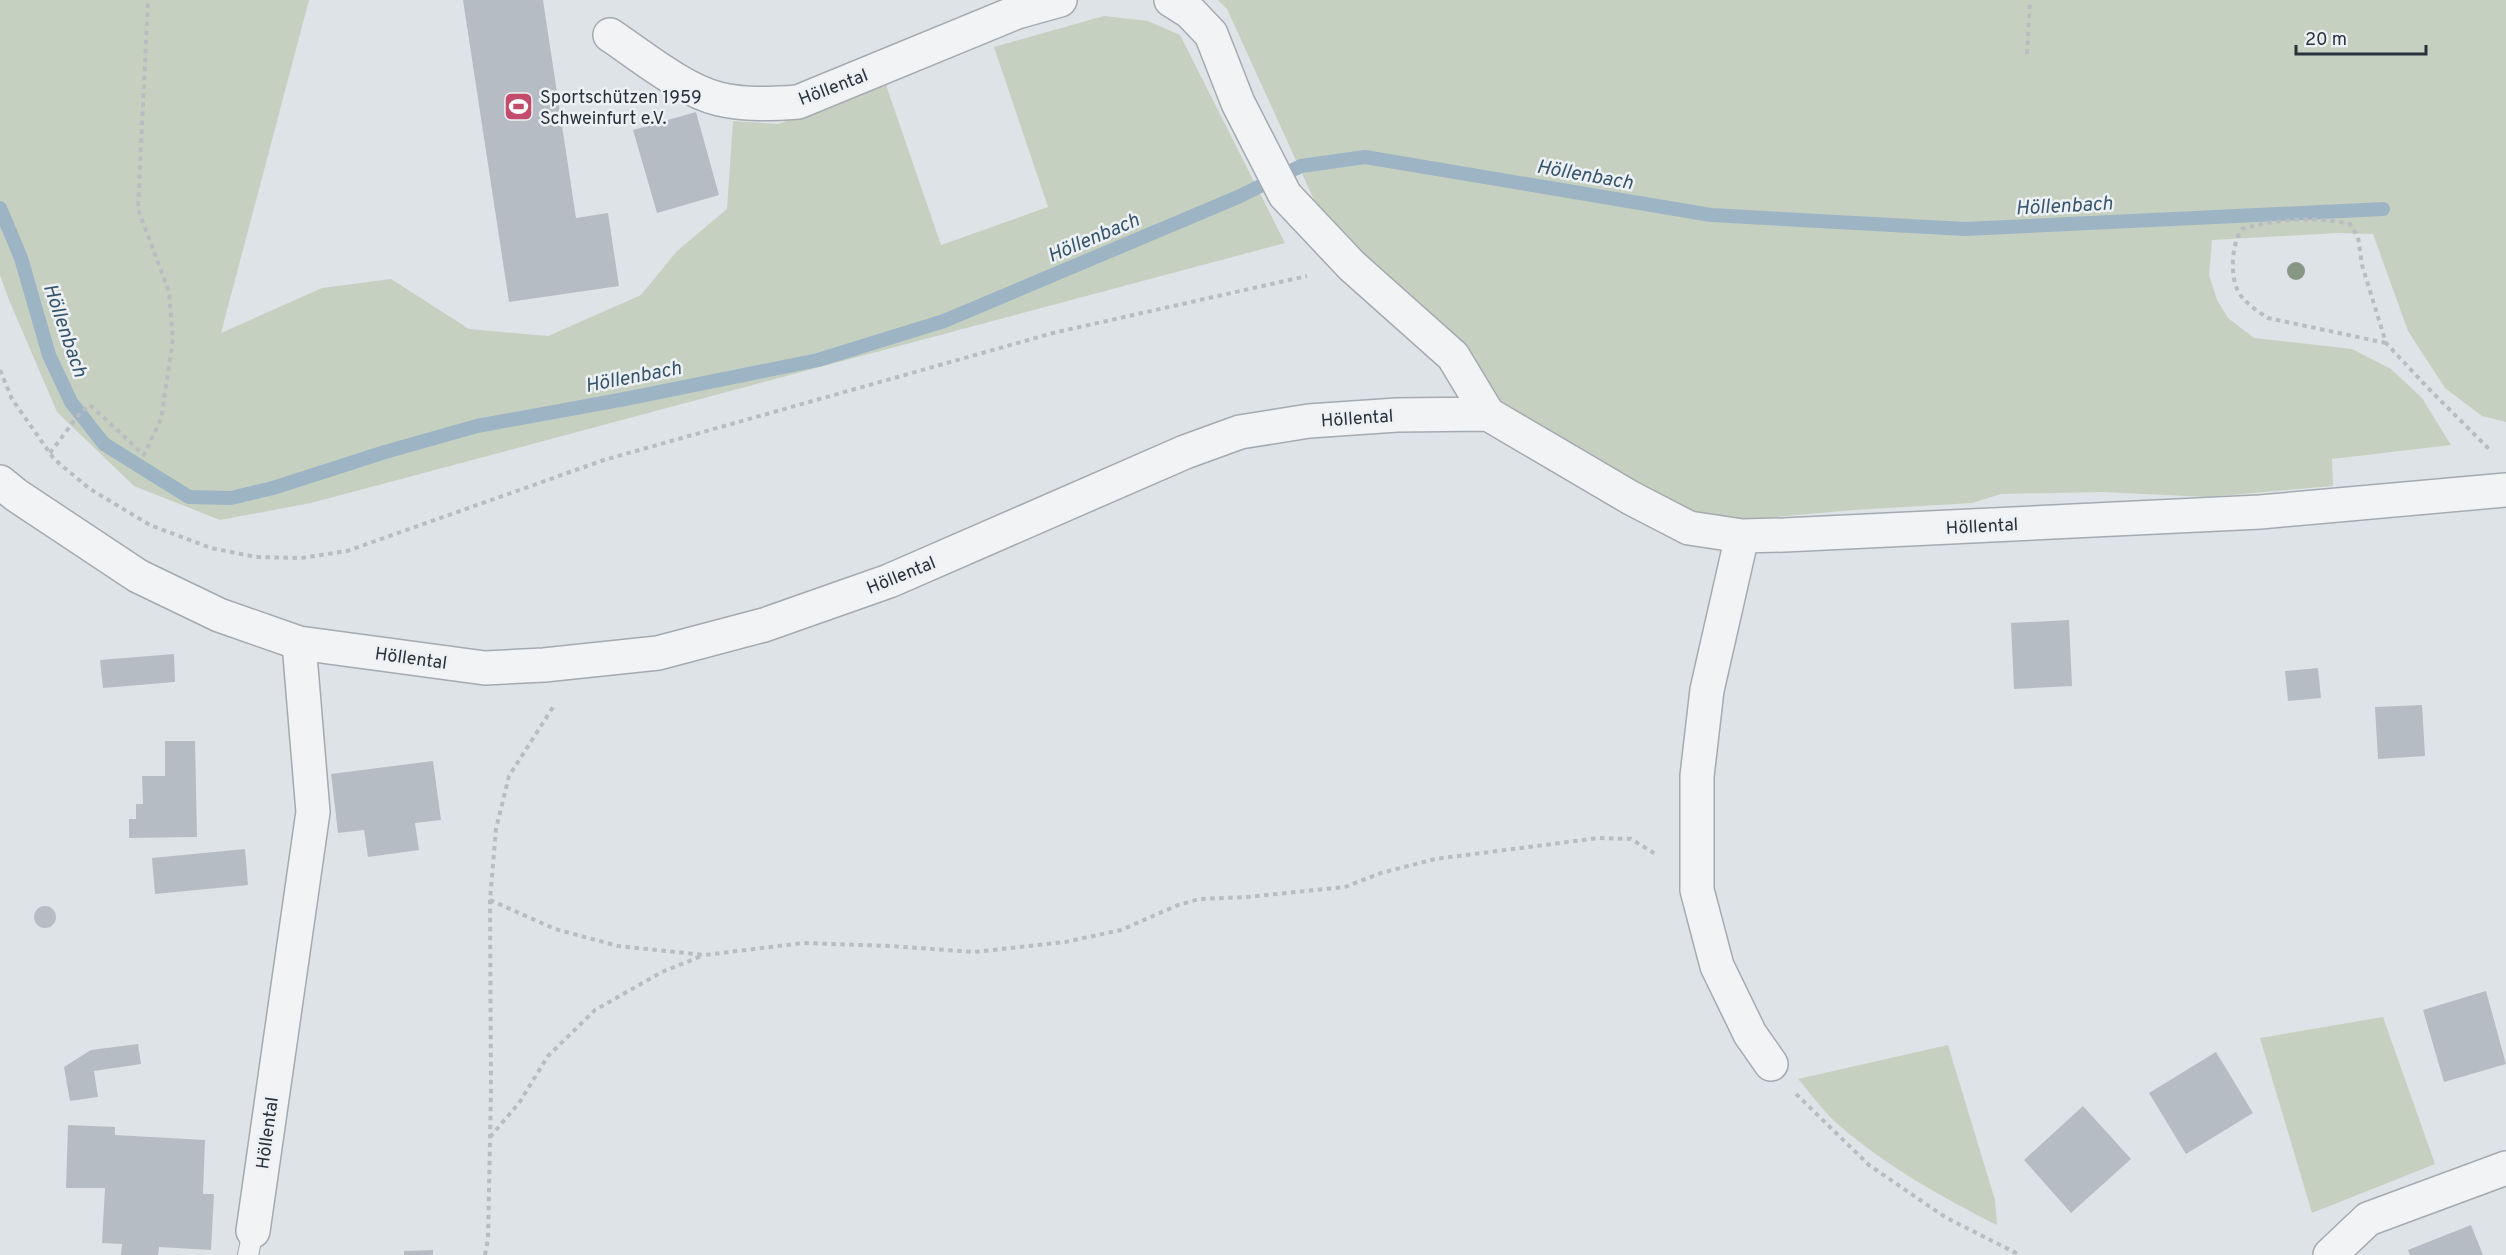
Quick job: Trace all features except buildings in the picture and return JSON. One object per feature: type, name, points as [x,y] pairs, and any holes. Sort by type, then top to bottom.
[{"type":"street","name":"Höllental","points":[[610,35],[677,80],[717,99],[759,105],[798,102],[1017,12],[1060,0]]},
{"type":"street","name":"Höllental","points":[[1171,0],[1190,12],[1211,34],[1238,103],[1285,195],[1352,266],[1453,356],[1488,414],[1631,498],[1689,528],[1742,536],[2260,512],[2506,490]]},
{"type":"street","name":"Höllental","points":[[0,482],[138,576],[219,615],[299,642],[485,668],[581,663],[658,654],[764,626],[889,581],[1185,452],[1240,432],[1309,421],[1488,414]]},
{"type":"street","points":[[1742,536],[1707,690],[1697,776],[1697,891],[1717,966],[1750,1034],[1771,1064]]},
{"type":"street","name":"Höllental","points":[[250,1243],[313,812],[299,642]]},
{"type":"street","points":[[2330,1255],[2368,1219],[2506,1168]]},
{"type":"path","points":[[50,453],[69,427],[90,405],[144,455],[160,419],[173,339],[169,292],[138,209],[148,0]]},
{"type":"path","points":[[2028,54],[2030,0]]},
{"type":"path","points":[[2386,343],[2268,318],[2252,307],[2237,289],[2233,255],[2235,239],[2241,229],[2263,222],[2334,220],[2350,224],[2358,237],[2362,265],[2386,343],[2498,458]]},
{"type":"path","points":[[0,370],[12,399],[50,453],[90,489],[150,525],[211,548],[256,557],[301,558],[346,551],[604,460],[1053,333],[1352,266]]},
{"type":"path","points":[[485,1255],[488,1239],[490,1137],[490,900],[496,829],[509,776],[581,663]]},
{"type":"path","points":[[490,900],[555,929],[618,946],[705,955],[803,943],[974,952],[1065,942],[1121,930],[1178,905],[1199,899],[1247,897],[1345,887],[1381,873],[1435,859],[1599,838],[1631,839],[1653,852],[1697,891]]},
{"type":"path","points":[[490,1137],[519,1103],[548,1056],[595,1010],[662,972],[705,955]]},
{"type":"path","points":[[1771,1064],[1804,1103],[1869,1165],[1945,1217],[2020,1255]]},
{"type":"green space","points":[[0,0],[309,0],[221,333],[322,288],[391,279],[469,329],[548,336],[641,295],[677,251],[727,209],[733,121],[778,124],[886,85],[941,245],[1048,207],[994,47],[1104,16],[1148,21],[1180,35],[1285,243],[311,503],[220,520],[134,486],[57,412],[9,300],[0,275]]},
{"type":"green space","points":[[1218,0],[2506,0],[2506,422],[2482,416],[2445,388],[2408,331],[2373,234],[2338,233],[2212,240],[2209,275],[2217,300],[2228,318],[2254,338],[2352,349],[2391,369],[2422,398],[2451,445],[2332,459],[2333,486],[2207,497],[2102,492],[2001,494],[1972,503],[1743,520],[1700,513],[1658,498],[1503,407],[1494,389],[1470,359],[1387,283],[1315,202],[1227,9]]},
{"type":"green space","points":[[2383,1017],[2435,1164],[2312,1213],[2260,1038]]},
{"type":"green space","points":[[1948,1045],[1995,1200],[1997,1225],[1936,1193],[1859,1142],[1835,1122],[1798,1079]]},
{"type":"waterway","name":"Höllenbach","points":[[0,208],[21,258],[49,355],[71,402],[104,444],[189,497],[231,498],[273,488],[385,452],[477,426],[818,360],[944,321],[1238,197],[1301,166],[1365,157],[1711,215],[1965,229],[2383,209]]},
{"type":"place","name":"Sportschützen 1959 Schweinfurt e.V.","points":[[519,107]]}]
